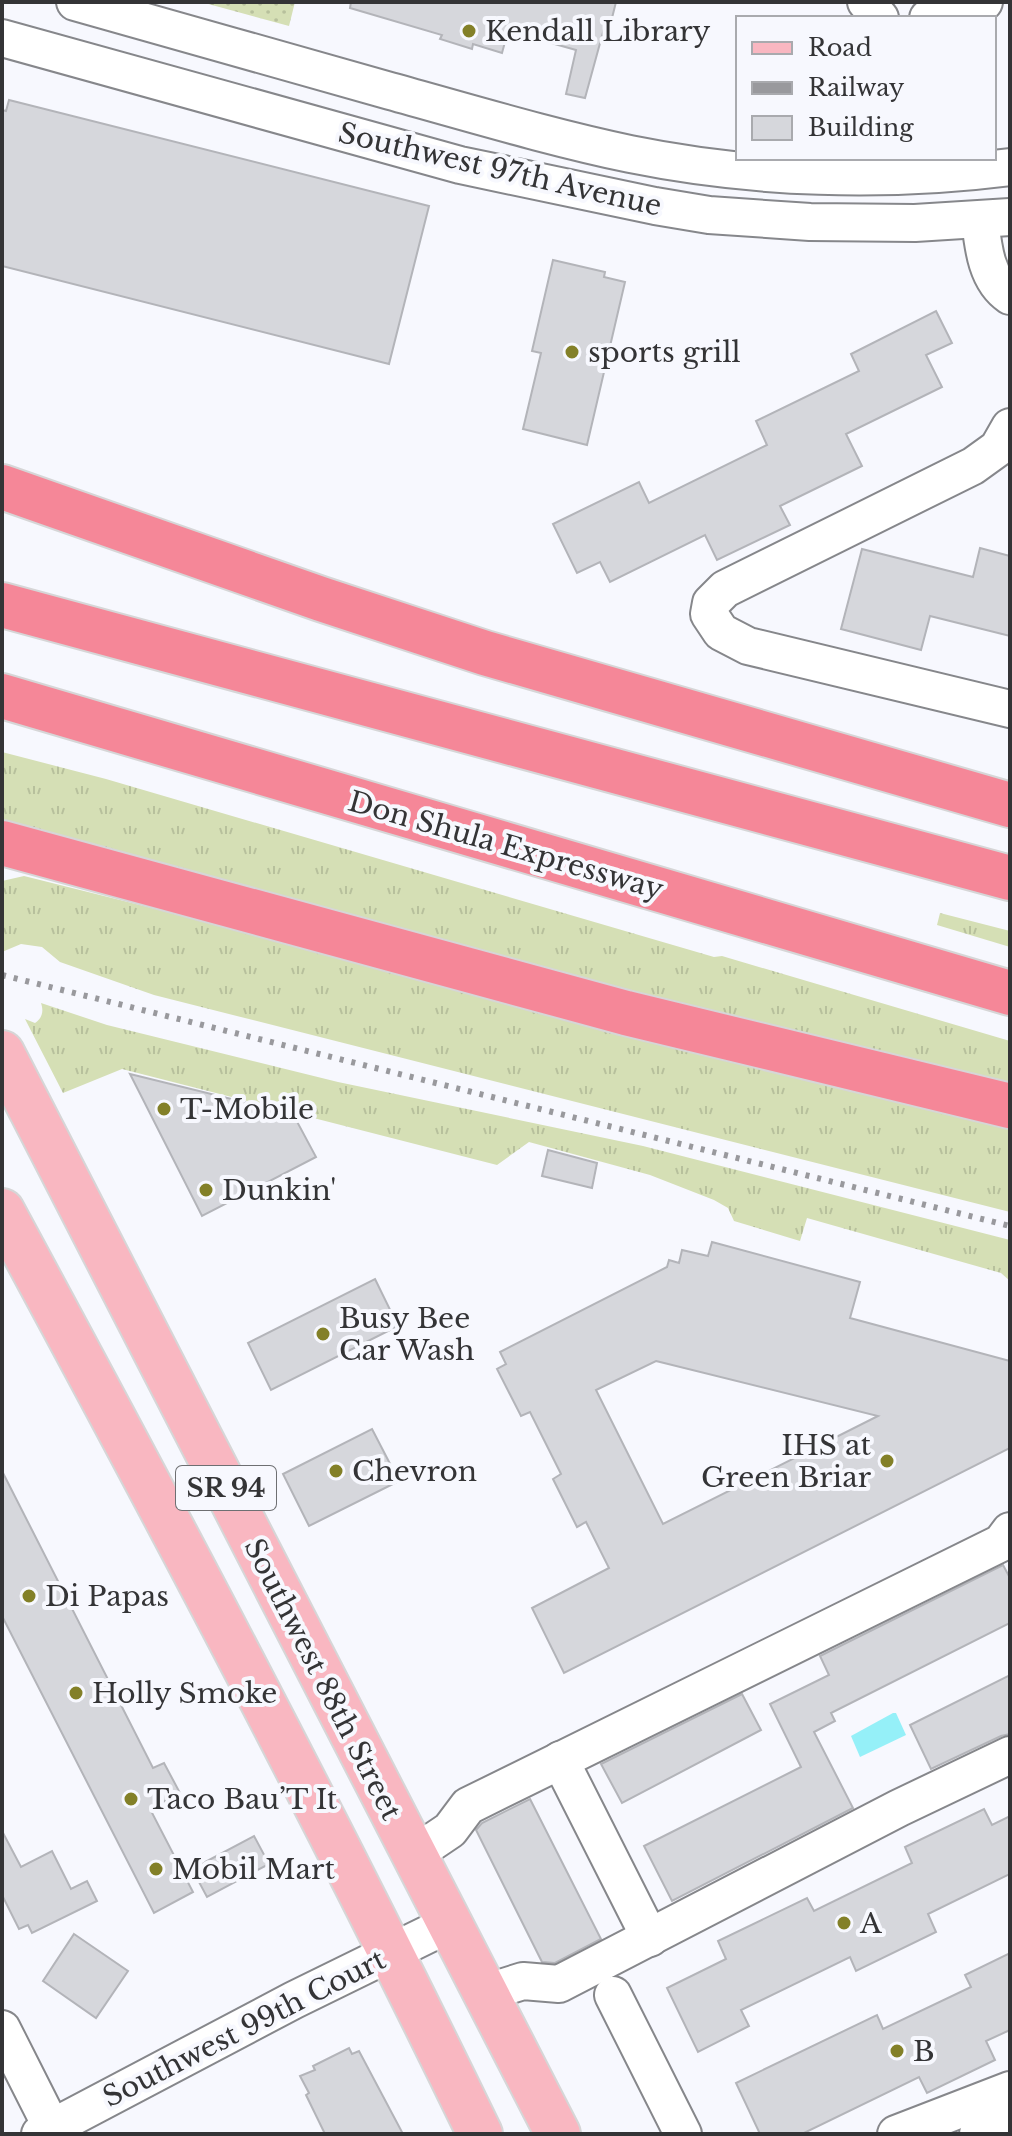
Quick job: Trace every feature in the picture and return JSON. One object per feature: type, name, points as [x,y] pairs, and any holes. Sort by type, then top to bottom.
[{"type":"highway","points":[[2,487],[485,653],[1010,805]]},
{"type":"highway","points":[[2,605],[1010,878]]},
{"type":"highway","name":"Don Shula Expressway","points":[[2,696],[1010,993]]},
{"type":"highway","points":[[2,843],[610,1009],[1010,1106]]},
{"type":"highway","points":[[2,867],[47,855]]},
{"type":"main road","name":"Southwest 88th Street","points":[[2,1053],[558,2134]]},
{"type":"main road","name":"SR 94","points":[[2,1211],[228,1634],[392,1952],[480,2134]]},
{"type":"main road","points":[[42,1286],[76,1309],[102,1316],[134,1310]]},
{"type":"street","name":"Southwest 97th Avenue","points":[[75,2],[536,132],[641,156],[743,170],[826,175],[914,166],[1010,167]]},
{"type":"street","points":[[935,16],[984,2]]},
{"type":"street","name":"Southwest 97th Avenue","points":[[2,38],[424,155],[655,206],[709,215],[810,222],[915,223],[995,218]]},
{"type":"street","points":[[524,179],[536,132]]},
{"type":"street","points":[[914,166],[915,223]]},
{"type":"street","points":[[995,218],[985,254],[1000,289],[1010,296]]},
{"type":"street","points":[[1010,427],[998,448],[973,466],[725,589],[711,603],[709,614],[721,632],[748,646],[1010,709]]},
{"type":"street","points":[[413,1855],[450,1830],[468,1806],[1001,1543],[1010,1531]]},
{"type":"street","points":[[485,1993],[523,1981],[559,1984],[899,1808],[1010,1755]]},
{"type":"street","points":[[560,1760],[650,1938]]},
{"type":"street","name":"Southwest 99th Court","points":[[46,2131],[269,2013],[449,1924]]},
{"type":"street","points":[[613,1995],[683,2134]]},
{"type":"street","points":[[2,2029],[46,2131]]},
{"type":"street","points":[[896,2134],[1010,2090]]},
{"type":"street","points":[[978,2134],[1010,2122]]},
{"type":"green space","points":[[201,2],[295,2],[289,26]]},
{"type":"green space","points":[[2,752],[106,779],[1010,1041],[1010,1095],[2,831]]},
{"type":"green space","points":[[24,876],[1010,1122],[1010,1212],[154,995],[60,962],[42,947],[21,944],[2,952],[2,881]]},
{"type":"green space","points":[[940,913],[1010,931],[1010,947],[937,925]]},
{"type":"green space","points":[[41,1003],[107,1025],[338,1082],[643,1146],[1010,1240],[1010,1281],[1001,1273],[807,1218],[800,1241],[734,1221],[728,1208],[714,1200],[650,1175],[529,1142],[497,1165],[122,1069],[63,1093],[25,1019],[35,1023],[41,1017]]},
{"type":"water","points":[[896,1713],[906,1735],[860,1757],[851,1736]]},
{"type":"building","name":"Kendall Library","points":[[351,2],[616,2],[610,26],[605,25],[585,98],[566,94],[576,50],[508,31],[502,53],[473,44],[472,49],[440,39],[442,35],[350,8]]},
{"type":"building","points":[[9,100],[429,206],[389,364],[2,266],[2,110],[6,111]]},
{"type":"building","name":"sports grill","points":[[553,260],[605,272],[604,277],[625,282],[587,445],[523,429],[541,353],[532,351]]},
{"type":"building","points":[[936,311],[952,343],[926,355],[942,387],[846,434],[862,466],[780,506],[790,525],[717,560],[705,535],[610,582],[600,562],[577,573],[553,524],[639,482],[649,503],[767,445],[756,421],[859,371],[851,354]]},
{"type":"building","points":[[980,548],[1010,556],[1010,636],[930,616],[921,650],[841,629],[862,549],[973,577]]},
{"type":"building","points":[[130,1074],[293,1114],[316,1157],[202,1216]]},
{"type":"building","points":[[548,1150],[597,1163],[592,1188],[542,1176]]},
{"type":"building","name":"IHS at Green Briar","points":[[712,1242],[860,1282],[850,1318],[1010,1361],[1010,1448],[564,1673],[532,1608],[609,1568],[586,1522],[577,1527],[553,1479],[561,1474],[530,1412],[521,1416],[497,1369],[506,1364],[500,1352],[667,1267],[669,1260],[679,1263],[682,1250],[708,1256]],"holes":[[[656,1361],[878,1416],[663,1524],[596,1390]]]},
{"type":"building","name":"Busy Bee Car Wash","points":[[375,1279],[398,1326],[271,1390],[248,1343]]},
{"type":"building","name":"Chevron","points":[[372,1429],[399,1481],[309,1526],[283,1474]]},
{"type":"building","points":[[2,1471],[153,1768],[164,1763],[180,1793],[150,1809],[193,1892],[154,1913],[2,1616]]},
{"type":"building","points":[[1003,1565],[1010,1578],[1010,1623],[831,1713],[835,1721],[814,1732],[853,1808],[672,1901],[644,1846],[801,1767],[770,1704],[829,1675],[820,1656]]},
{"type":"building","points":[[1010,1675],[1010,1734],[931,1769],[910,1725]]},
{"type":"building","points":[[742,1694],[761,1730],[622,1803],[601,1764]]},
{"type":"building","points":[[530,1799],[601,1939],[555,1963],[542,1962],[476,1830],[482,1823]]},
{"type":"building","name":"A","points":[[984,1809],[992,1825],[1010,1816],[1010,1874],[928,1914],[936,1932],[856,1971],[850,1957],[741,2010],[749,2026],[698,2052],[667,1988],[726,1959],[718,1941],[807,1898],[814,1911],[912,1863],[905,1847]]},
{"type":"building","points":[[2,1831],[21,1867],[52,1851],[71,1889],[87,1881],[97,1901],[32,1933],[28,1925],[19,1929],[2,1895]]},
{"type":"building","points":[[254,1836],[269,1864],[207,1897],[192,1869]]},
{"type":"building","points":[[74,1934],[128,1971],[96,2018],[43,1981]]},
{"type":"building","name":"B","points":[[1010,1953],[1010,2030],[986,2041],[995,2060],[927,2093],[919,2077],[802,2134],[760,2134],[736,2083],[877,2015],[883,2029],[971,1987],[965,1975]]},
{"type":"building","points":[[349,2048],[352,2054],[359,2051],[403,2134],[325,2134],[300,2076]]},
{"type":"railway","points":[[2,975],[1010,1226]]},
{"type":"place","name":"Kendall Library","points":[[469,31]]},
{"type":"place","name":"sports grill","points":[[572,352]]},
{"type":"place","name":"T-Mobile","points":[[164,1109]]},
{"type":"place","name":"Dunkin'","points":[[206,1190]]},
{"type":"place","name":"Busy Bee Car Wash","points":[[323,1334]]},
{"type":"place","name":"IHS at Green Briar","points":[[887,1461]]},
{"type":"place","name":"Chevron","points":[[336,1471]]},
{"type":"place","name":"Di Papas","points":[[29,1596]]},
{"type":"place","name":"Holly Smoke","points":[[76,1693]]},
{"type":"place","name":"Taco Bau’T It","points":[[131,1799]]},
{"type":"place","name":"Mobil Mart","points":[[156,1869]]},
{"type":"place","name":"A","points":[[844,1923]]},
{"type":"place","name":"B","points":[[897,2051]]}]
